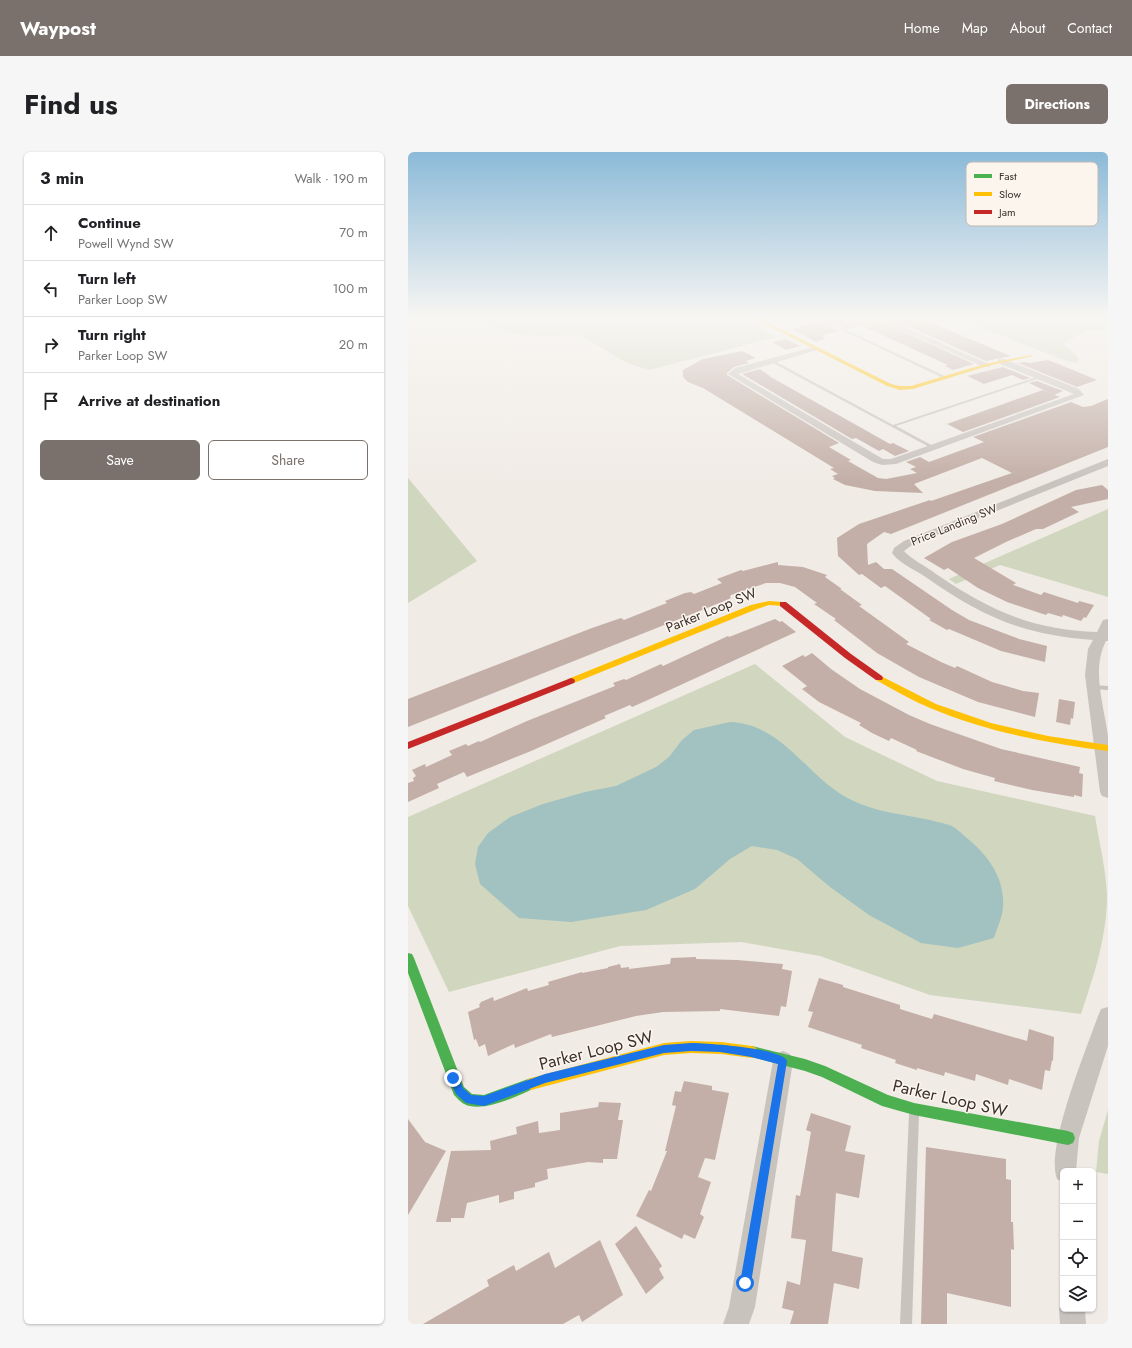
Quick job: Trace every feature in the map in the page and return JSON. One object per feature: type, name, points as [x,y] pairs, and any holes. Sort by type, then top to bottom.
[{"type":"street","points":[[733,373],[732,374],[882,462],[892,462],[1080,395],[1076,391],[1031,373]]},
{"type":"street","points":[[865,373],[895,387],[911,388],[963,373]]},
{"type":"street","name":"Price Landing SW","points":[[1104,637],[1046,630],[996,614],[967,599],[898,553],[898,550],[908,543],[1105,467]]},
{"type":"street","name":"Parker Loop SW","points":[[408,746],[754,607],[767,602],[776,602],[784,604],[860,665],[888,684],[918,699],[1001,729],[1043,740],[1105,748]]},
{"type":"street","points":[[1108,623],[1104,637],[1093,660],[1101,687],[1108,792]]},
{"type":"street","name":"Parker Loop SW","points":[[408,958],[453,1078],[459,1091],[469,1100],[484,1101],[545,1079],[664,1049],[691,1047],[720,1048],[751,1052],[783,1061],[805,1065],[825,1072],[887,1101],[936,1114],[1068,1138]]},
{"type":"street","points":[[1065,1168],[1068,1138],[1108,1016]]},
{"type":"street","points":[[736,1324],[742,1307],[783,1061]]},
{"type":"street","points":[[1072,1312],[1073,1324]]},
{"type":"lane","points":[[794,373],[933,448]]},
{"type":"lane","points":[[935,373],[946,378]]},
{"type":"lane","points":[[893,426],[1041,377]]},
{"type":"lane","points":[[906,1324],[914,1108]]},
{"type":"green space","points":[[408,478],[477,561],[408,603]]},
{"type":"green space","points":[[1108,509],[1108,597],[1000,565],[956,584],[949,579]]},
{"type":"green space","points":[[755,664],[845,737],[937,781],[1095,816],[1107,895],[1105,926],[1099,956],[1081,1014],[930,995],[820,956],[741,942],[620,946],[449,992],[408,906],[408,817]]},
{"type":"green space","points":[[1108,1110],[1108,1174],[1096,1172],[1099,1141]]},
{"type":"water","points":[[730,722],[748,725],[764,731],[778,740],[830,786],[856,802],[882,811],[936,821],[954,827],[959,831],[982,852],[994,868],[1001,886],[1003,910],[994,938],[958,948],[921,943],[869,915],[830,887],[797,859],[777,850],[752,846],[730,859],[695,889],[646,910],[571,922],[519,918],[480,884],[475,864],[478,847],[488,833],[510,817],[543,804],[585,792],[616,786],[656,767],[669,757],[682,740],[694,730]]},
{"type":"building","points":[[683,373],[727,373],[727,375],[839,443],[829,447],[851,460],[848,461],[878,478],[886,479],[917,473],[910,469],[916,467],[906,462],[920,457],[929,462],[984,442],[973,437],[1071,402],[1083,407],[1091,406],[1108,399],[1108,447],[891,534],[884,532],[867,544],[868,565],[876,562],[884,569],[892,569],[969,620],[1019,639],[1047,646],[1045,662],[1001,651],[949,629],[947,630],[929,620],[931,619],[885,586],[881,588],[862,574],[859,575],[838,556],[837,538],[859,524],[1012,473],[982,458],[914,484],[923,493],[875,491],[845,485],[833,479],[835,478],[832,476],[838,474],[830,469],[834,468],[703,388],[688,382],[683,377]]},
{"type":"building","points":[[765,373],[890,444],[893,443],[909,451],[895,456],[883,449],[879,451],[856,438],[852,439],[742,374]]},
{"type":"building","points":[[980,373],[1017,373],[1030,378],[1023,380],[1012,375],[984,384],[967,376]]},
{"type":"building","points":[[1042,373],[1079,373],[1097,380],[1077,387]]},
{"type":"building","points":[[1037,381],[1063,391],[1054,395],[1029,383]]},
{"type":"building","points":[[1043,390],[1060,397],[963,432],[947,424]]},
{"type":"building","points":[[1102,485],[1108,490],[1108,499],[1071,507],[1079,512],[1043,529],[1036,529],[1006,542],[974,558],[1016,583],[1013,585],[1041,595],[1044,592],[1078,603],[1079,601],[1094,605],[1086,618],[1084,617],[1081,621],[1063,615],[1062,617],[1048,613],[1046,615],[1007,602],[978,588],[948,568],[944,570],[924,558],[952,542],[1002,524],[1076,490]]},
{"type":"building","points":[[778,562],[778,565],[803,567],[827,575],[825,577],[862,605],[859,606],[909,642],[906,644],[941,662],[955,668],[957,666],[992,682],[1023,691],[1039,693],[1035,717],[978,702],[919,677],[877,653],[834,620],[836,619],[814,604],[817,603],[795,587],[780,583],[766,583],[731,595],[731,598],[722,602],[408,727],[408,699],[592,628],[621,618],[624,620],[667,603],[665,601],[685,593],[691,592],[694,594],[722,583],[717,579],[741,570],[743,571]]},
{"type":"building","points":[[775,619],[780,622],[782,621],[796,632],[632,707],[630,705],[604,716],[606,718],[531,751],[467,777],[464,772],[437,784],[439,788],[408,802],[408,783],[414,781],[413,778],[416,776],[412,770],[425,764],[426,767],[452,755],[449,751],[466,744],[468,746],[479,741],[480,742],[527,721],[615,686],[613,683],[624,679],[626,680],[661,664],[663,666],[728,636],[729,637]]},
{"type":"building","points":[[812,653],[831,669],[860,689],[909,715],[930,724],[1001,749],[1080,767],[1079,773],[1083,774],[1082,797],[1032,790],[994,781],[995,778],[963,769],[916,751],[917,750],[891,738],[889,741],[872,733],[859,725],[861,723],[819,702],[802,689],[807,686],[782,666],[803,655],[805,657]]},
{"type":"building","points":[[1059,699],[1075,702],[1073,719],[1071,718],[1070,725],[1056,722]]},
{"type":"building","points":[[696,957],[696,959],[737,960],[783,964],[782,969],[792,971],[786,1007],[781,1006],[779,1016],[720,1009],[720,1011],[663,1012],[636,1016],[552,1037],[551,1034],[515,1048],[514,1044],[488,1056],[485,1044],[479,1047],[476,1039],[474,1040],[468,1012],[480,1007],[479,1005],[481,1002],[493,997],[494,1001],[527,988],[528,991],[549,985],[548,982],[582,972],[608,968],[620,964],[621,968],[629,967],[629,969],[670,964],[671,958]]},
{"type":"building","points":[[819,978],[900,1005],[900,1009],[932,1019],[934,1014],[1027,1041],[1029,1029],[1054,1037],[1053,1061],[1052,1060],[1050,1071],[1045,1070],[1042,1090],[1009,1079],[1008,1085],[976,1074],[975,1081],[945,1072],[944,1076],[917,1068],[917,1070],[895,1063],[896,1060],[861,1048],[862,1045],[808,1027],[813,1012],[808,1011]]},
{"type":"building","points":[[684,1081],[712,1086],[712,1090],[729,1093],[715,1160],[705,1158],[698,1177],[711,1182],[700,1214],[704,1217],[695,1239],[684,1234],[682,1239],[636,1216],[649,1190],[651,1191],[667,1151],[665,1151],[676,1106],[672,1105],[675,1091],[681,1092]]},
{"type":"building","points":[[599,1102],[621,1103],[618,1120],[623,1120],[617,1159],[603,1159],[603,1163],[588,1162],[547,1169],[548,1179],[535,1183],[535,1187],[514,1192],[514,1199],[499,1203],[499,1195],[467,1203],[464,1218],[451,1218],[451,1222],[436,1222],[451,1151],[491,1150],[490,1141],[517,1134],[516,1127],[538,1121],[539,1133],[560,1130],[560,1113],[598,1107]]},
{"type":"building","points":[[811,1113],[851,1126],[845,1151],[865,1155],[859,1198],[836,1193],[832,1251],[863,1258],[859,1289],[834,1283],[828,1324],[790,1324],[794,1311],[782,1308],[787,1281],[800,1285],[806,1240],[791,1238],[796,1195],[800,1196],[811,1132],[806,1130]]},
{"type":"building","points":[[408,1119],[425,1142],[446,1151],[408,1215]]},
{"type":"building","points":[[926,1147],[1006,1159],[1006,1179],[1011,1180],[1011,1222],[1013,1222],[1014,1250],[1011,1249],[1011,1307],[947,1293],[947,1324],[921,1324]]},
{"type":"building","points":[[636,1226],[662,1266],[659,1269],[664,1278],[646,1294],[615,1244]]},
{"type":"building","points":[[600,1240],[623,1295],[582,1322],[579,1315],[563,1324],[423,1324],[489,1286],[487,1280],[514,1265],[516,1271],[549,1252],[555,1268]]},
{"type":"traffic: fast","points":[[408,958],[459,1091],[469,1100],[484,1101],[531,1084]]},
{"type":"traffic: fast","points":[[752,1052],[805,1065],[825,1072],[887,1101],[914,1109],[1068,1138]]},
{"type":"traffic: slow","points":[[864,373],[889,385],[900,388],[911,388],[962,373]]},
{"type":"traffic: slow","points":[[571,681],[754,607],[769,603],[783,604]]},
{"type":"traffic: slow","points":[[879,678],[905,693],[933,706],[989,726],[1048,739],[1108,748]]},
{"type":"traffic: slow","points":[[531,1084],[664,1049],[691,1047],[721,1048],[752,1052]]},
{"type":"traffic: jam","points":[[783,604],[848,656],[879,678]]},
{"type":"traffic: jam","points":[[408,746],[571,681]]},
{"type":"route","points":[[453,1078],[459,1091],[469,1100],[484,1101],[545,1079],[664,1049],[691,1047],[720,1048],[751,1052],[783,1061],[745,1283]]}]
